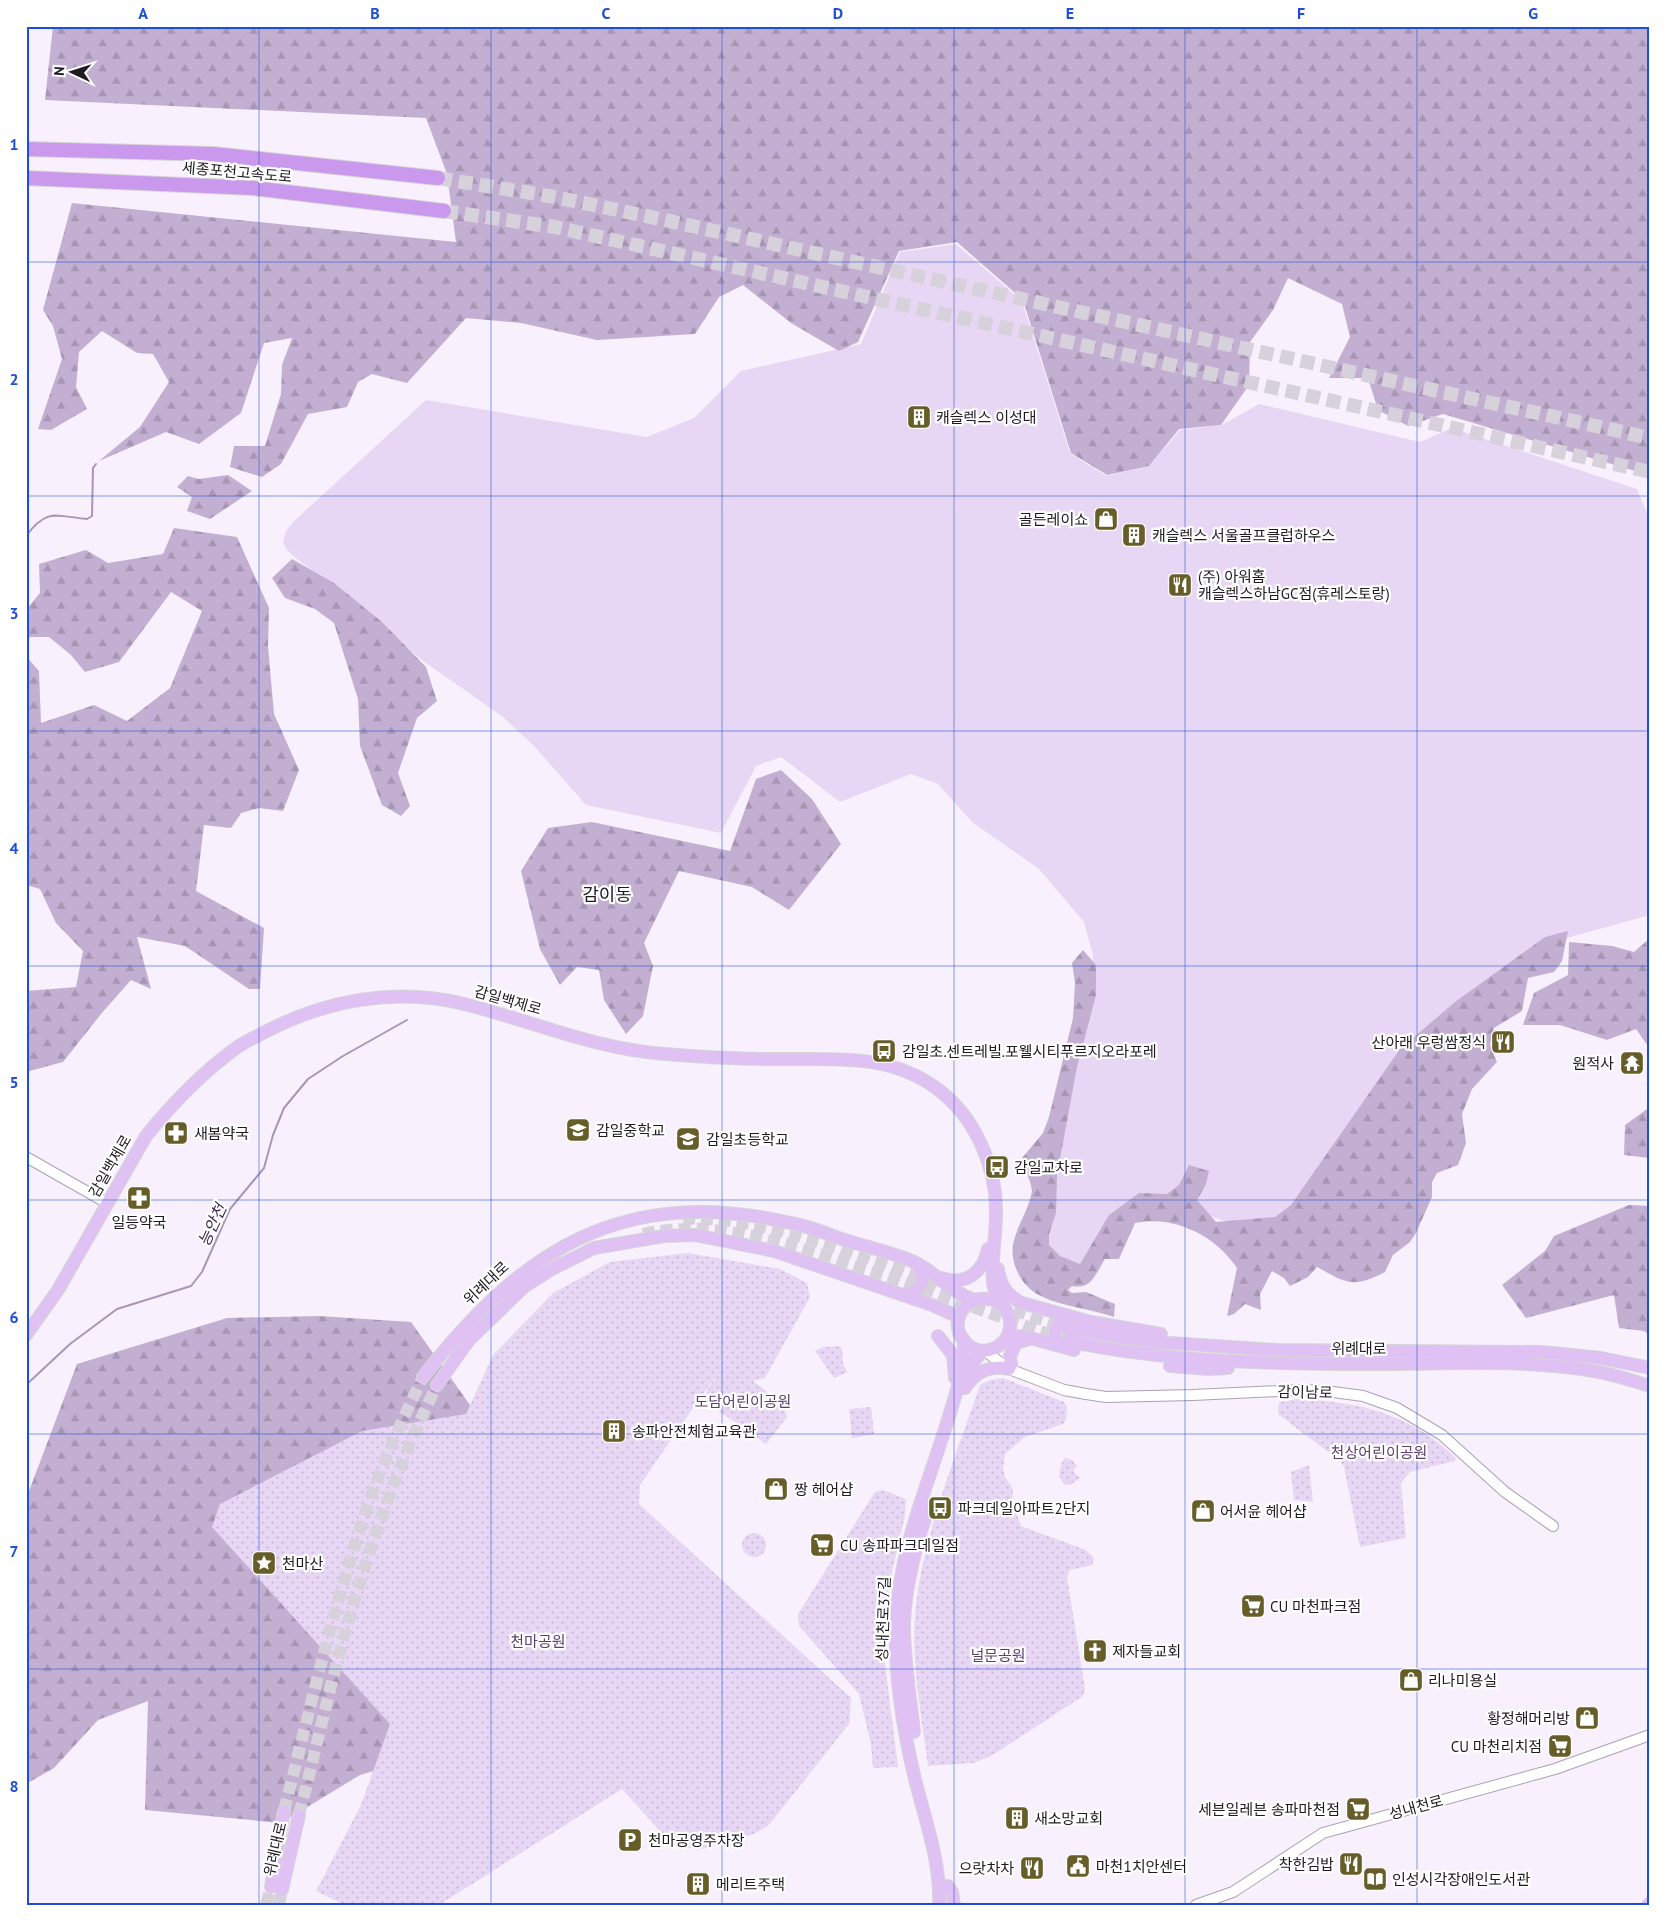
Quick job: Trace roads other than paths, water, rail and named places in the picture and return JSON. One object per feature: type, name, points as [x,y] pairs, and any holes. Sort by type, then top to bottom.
[{"type":"highway","name":"세종포천고속도로","points":[[26,149],[213,154],[438,178]]},
{"type":"highway","name":"세종포천고속도로","points":[[26,178],[91,179],[253,188],[444,211]]},
{"type":"main road","name":"감일백제로","points":[[26,1335],[58,1290],[146,1136],[163,1115],[237,1046],[285,1021],[334,1005],[380,997],[398,996],[462,1004],[616,1049],[729,1058],[863,1059],[901,1068],[936,1088],[958,1110],[973,1129],[992,1173],[996,1215],[992,1263]]},
{"type":"main road","name":"위례대로","points":[[422,1377],[480,1309],[523,1272],[589,1233],[642,1217],[695,1211],[792,1223],[915,1262],[958,1293],[976,1299]]},
{"type":"main road","points":[[938,1277],[957,1282],[975,1275],[984,1264],[996,1215]]},
{"type":"main road","points":[[996,1215],[1000,1232],[997,1260],[1001,1283],[1012,1298],[1045,1311],[1066,1333],[1041,1340],[1028,1339],[1016,1343],[1010,1356],[1013,1368]]},
{"type":"main road","name":"위례대로","points":[[437,1385],[469,1340],[525,1286],[550,1270],[594,1248],[634,1240],[695,1234],[774,1251],[902,1295],[959,1317]]},
{"type":"main road","points":[[902,1295],[914,1293],[922,1282],[921,1270],[915,1262]]},
{"type":"main road","points":[[992,1263],[981,1294],[966,1305],[959,1317],[958,1326],[963,1339],[972,1348],[984,1351],[994,1349],[1006,1340],[1023,1336],[1041,1340]]},
{"type":"main road","points":[[992,1263],[995,1295],[1003,1306],[1011,1324],[1004,1356],[1013,1368]]},
{"type":"main road","points":[[976,1299],[990,1298],[1003,1306],[1045,1311]]},
{"type":"main road","name":"위례대로","points":[[1066,1333],[1155,1342],[1278,1350],[1542,1352],[1602,1358],[1650,1368]]},
{"type":"main road","name":"위례대로","points":[[1066,1333],[1112,1359],[1154,1365],[1209,1369],[1275,1364],[1541,1365],[1598,1372],[1650,1386]]},
{"type":"main road","points":[[954,1399],[952,1355],[938,1336],[963,1339]]},
{"type":"main road","name":"성내천로37길","points":[[929,1491],[964,1360],[963,1339]]},
{"type":"main road","name":"성내천로37길","points":[[939,1905],[938,1876],[897,1673],[896,1620],[902,1566],[974,1361],[984,1351]]},
{"type":"main road","points":[[965,1387],[972,1378],[986,1370],[1013,1368]]},
{"type":"main road","name":"성내천로37길","points":[[917,1773],[948,1886],[947,1905]]},
{"type":"main road","name":"위례대로","points":[[284,1811],[277,1889],[299,1815]]},
{"type":"main road","points":[[948,1886],[952,1892],[954,1905]]},
{"type":"street","points":[[26,1157],[107,1203]]},
{"type":"street","name":"감이남로","points":[[984,1351],[1013,1368],[1064,1390],[1106,1397],[1300,1390],[1363,1396],[1397,1408],[1442,1435],[1505,1492],[1552,1526]]},
{"type":"street","name":"성내천로","points":[[1196,1905],[1233,1892],[1323,1833],[1555,1770],[1650,1735]]},
{"type":"waterway","points":[[26,536],[40,521],[52,516],[87,519],[92,516],[93,468],[96,464]]},
{"type":"waterway","name":"능안천","points":[[26,1385],[70,1344],[117,1309],[191,1286],[202,1272],[230,1209],[264,1168],[273,1135],[284,1108],[308,1079],[343,1056],[407,1020]]},
{"type":"tunnel","points":[[438,178],[555,197],[665,220],[1650,438]]},
{"type":"tunnel","points":[[444,211],[555,227],[1650,472]]},
{"type":"tunnel","points":[[683,1219],[714,1219],[782,1231],[851,1252],[948,1287]]},
{"type":"tunnel","points":[[643,1234],[700,1229],[729,1232],[785,1244],[893,1278],[1065,1340]]},
{"type":"tunnel","points":[[997,1304],[1066,1328]]},
{"type":"tunnel","points":[[284,1811],[324,1652],[358,1535],[383,1466],[423,1377]]},
{"type":"tunnel","points":[[299,1815],[342,1643],[367,1559],[399,1471],[437,1385]]},
{"type":"tunnel","points":[[266,1905],[271,1887]]},
{"type":"tunnel","points":[[279,1905],[282,1890]]},
{"type":"place","name":"캐슬렉스 이성대","points":[[919,417]]},
{"type":"place","name":"골든레이쇼","points":[[1106,519]]},
{"type":"place","name":"캐슬렉스 서울골프클럽하우스","points":[[1134,535]]},
{"type":"place","name":"(주) 아워홈 캐슬렉스하남GC점(휴레스토랑)","points":[[1180,585]]},
{"type":"place","name":"산아래 우렁쌈정식","points":[[1503,1042]]},
{"type":"place","name":"감일초.센트레빌.포웰시티푸르지오라포레","points":[[884,1051]]},
{"type":"place","name":"원적사","points":[[1632,1063]]},
{"type":"place","name":"감일중학교","points":[[578,1130]]},
{"type":"place","name":"새봄약국","points":[[176,1133]]},
{"type":"place","name":"감일초등학교","points":[[688,1139]]},
{"type":"place","name":"감일교차로","points":[[997,1167]]},
{"type":"place","name":"일등약국","points":[[139,1198]]},
{"type":"place","name":"송파안전체험교육관","points":[[614,1431]]},
{"type":"place","name":"짱 헤어샵","points":[[776,1489]]},
{"type":"place","name":"파크데일아파트2단지","points":[[940,1508]]},
{"type":"place","name":"어서윤 헤어샵","points":[[1203,1511]]},
{"type":"place","name":"CU 송파파크데일점","points":[[822,1545]]},
{"type":"place","name":"천마산","points":[[264,1563]]},
{"type":"place","name":"CU 마천파크점","points":[[1253,1606]]},
{"type":"place","name":"제자들교회","points":[[1095,1651]]},
{"type":"place","name":"리나미용실","points":[[1411,1680]]},
{"type":"place","name":"황정해머리방","points":[[1587,1718]]},
{"type":"place","name":"CU 마천리치점","points":[[1560,1746]]},
{"type":"place","name":"세븐일레븐 송파마천점","points":[[1358,1809]]},
{"type":"place","name":"새소망교회","points":[[1017,1818]]},
{"type":"place","name":"천마공영주차장","points":[[630,1840]]},
{"type":"place","name":"착한김밥","points":[[1351,1864]]},
{"type":"place","name":"마천1치안센터","points":[[1078,1866]]},
{"type":"place","name":"으랏차차","points":[[1032,1868]]},
{"type":"place","name":"인성시각장애인도서관","points":[[1375,1879]]},
{"type":"place","name":"메리트주택","points":[[698,1884]]},
{"type":"district","name":"감이동","points":[[607,894]]},
{"type":"park label","name":"도담어린이공원","points":[[743,1401]]},
{"type":"park label","name":"천상어린이공원","points":[[1379,1452]]},
{"type":"park label","name":"천마공원","points":[[538,1641]]},
{"type":"park label","name":"널문공원","points":[[998,1655]]}]
